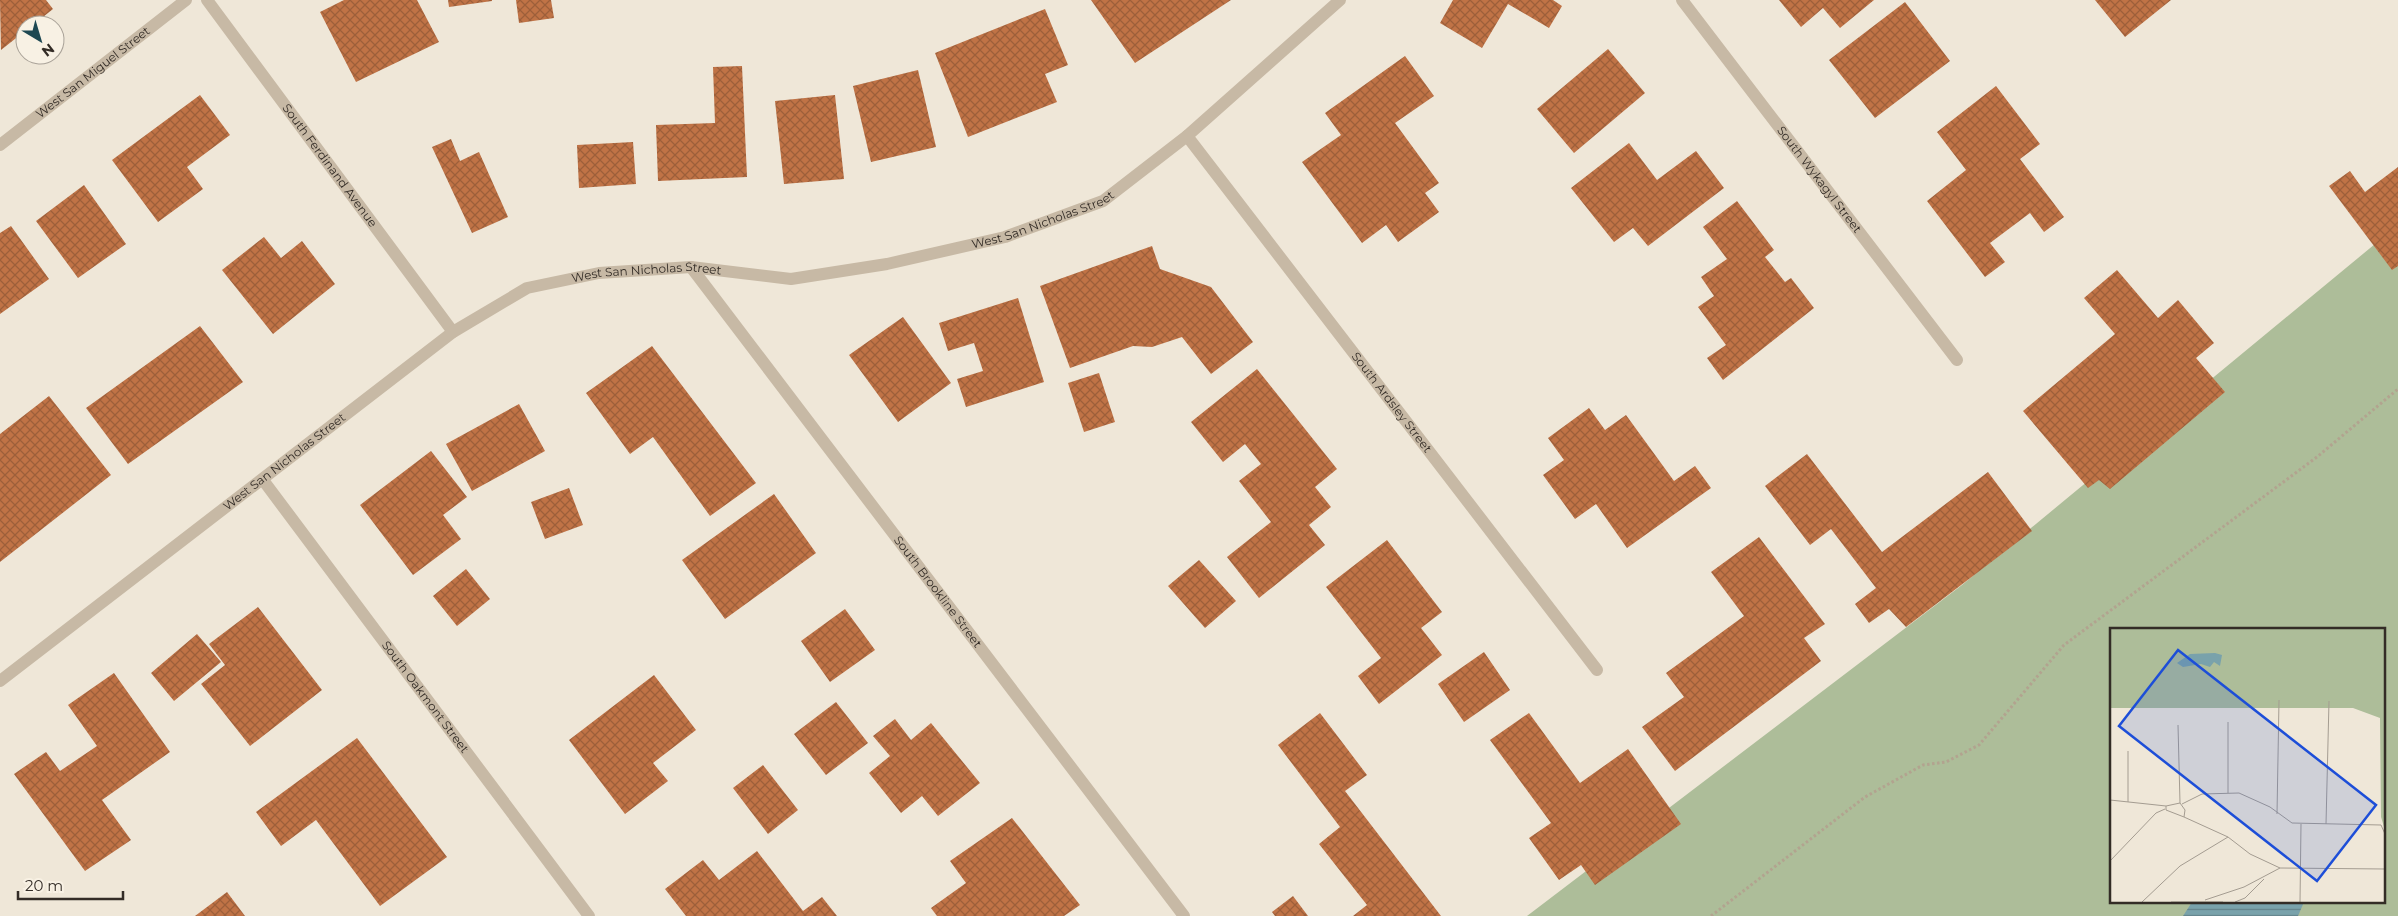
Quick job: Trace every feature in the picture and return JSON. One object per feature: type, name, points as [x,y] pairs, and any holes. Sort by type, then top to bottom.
[{"type":"street","name":"West San Miguel Street","points":[[0,145],[186,0]]},
{"type":"street","name":"South Ferdinand Avenue","points":[[207,0],[454,332]]},
{"type":"street","name":"West San Nicholas Street","points":[[0,681],[454,332],[527,288],[599,273],[691,267],[791,279],[887,264],[1005,237],[1103,201],[1188,136],[1340,0]]},
{"type":"street","name":"South Wykagyl Street","points":[[1682,0],[1957,360]]},
{"type":"street","name":"South Ardsley Street","points":[[1188,136],[1597,670]]},
{"type":"street","name":"South Brookline Street","points":[[691,267],[1184,916]]},
{"type":"street","name":"South Oakmont Street","points":[[263,480],[589,916]]},
{"type":"path","points":[[1711,916],[1865,797],[1923,765],[1946,762],[1979,745],[2064,645],[2317,457],[2398,390]]},
{"type":"green space","points":[[2398,225],[2398,916],[1527,916],[1962,585]]},
{"type":"water","points":[[2191,904],[2303,904],[2298,916],[2183,916]]},
{"type":"building","points":[[0,0],[46,0],[53,9],[46,15],[15,15],[15,39],[1,50]]},
{"type":"building","points":[[344,0],[417,0],[439,42],[356,82],[320,12]]},
{"type":"building","points":[[448,0],[492,0],[492,1],[449,7]]},
{"type":"building","points":[[516,0],[551,0],[554,18],[519,23]]},
{"type":"building","points":[[1091,0],[1231,0],[1135,63]]},
{"type":"building","points":[[1453,0],[1553,0],[1562,6],[1549,28],[1508,4],[1482,48],[1440,23]]},
{"type":"building","points":[[1779,0],[1874,0],[1840,28],[1823,8],[1801,27]]},
{"type":"building","points":[[2095,0],[2171,0],[2125,37]]},
{"type":"building","points":[[1905,2],[1950,61],[1875,118],[1829,60]]},
{"type":"building","points":[[1045,9],[1068,65],[1045,74],[1057,102],[968,137],[935,53]]},
{"type":"building","points":[[1608,49],[1645,93],[1574,153],[1537,109]]},
{"type":"building","points":[[1405,56],[1434,96],[1395,123],[1439,183],[1425,193],[1439,212],[1398,242],[1386,225],[1362,243],[1302,162],[1341,135],[1325,113]]},
{"type":"building","points":[[742,66],[747,177],[658,181],[656,125],[715,123],[713,67]]},
{"type":"building","points":[[918,70],[936,147],[871,162],[853,86]]},
{"type":"building","points":[[1996,86],[2040,144],[2020,159],[2064,217],[2044,232],[2030,213],[1990,243],[2005,262],[1985,277],[1927,201],[1966,170],[1937,132]]},
{"type":"building","points":[[200,95],[230,135],[187,167],[203,189],[158,222],[112,160]]},
{"type":"building","points":[[835,95],[844,179],[784,184],[775,101]]},
{"type":"building","points":[[451,139],[460,161],[479,152],[508,217],[472,233],[432,147]]},
{"type":"building","points":[[633,142],[636,184],[579,188],[577,145]]},
{"type":"building","points":[[1629,143],[1657,180],[1696,151],[1724,188],[1648,246],[1633,228],[1614,242],[1571,188]]},
{"type":"building","points":[[2398,167],[2398,266],[2392,270],[2329,186],[2350,171],[2365,192]]},
{"type":"building","points":[[84,185],[126,244],[78,278],[36,221]]},
{"type":"building","points":[[1737,201],[1774,250],[1765,257],[1785,282],[1791,278],[1814,308],[1723,380],[1707,358],[1726,345],[1698,307],[1714,296],[1701,277],[1727,259],[1703,227]]},
{"type":"building","points":[[11,226],[49,279],[0,314],[0,233]]},
{"type":"building","points":[[264,237],[281,258],[302,241],[335,284],[273,334],[222,270]]},
{"type":"building","points":[[1152,246],[1160,269],[1211,287],[1253,342],[1211,374],[1182,337],[1152,347],[1133,346],[1070,368],[1040,286]]},
{"type":"building","points":[[2117,270],[2158,318],[2178,300],[2214,343],[2196,358],[2225,392],[2110,489],[2099,480],[2088,488],[2023,411],[2115,334],[2084,298]]},
{"type":"building","points":[[1018,298],[1044,382],[966,407],[957,379],[983,371],[974,343],[948,351],[939,323]]},
{"type":"building","points":[[903,317],[951,383],[898,422],[849,355]]},
{"type":"building","points":[[200,326],[243,382],[128,464],[86,408]]},
{"type":"building","points":[[652,346],[756,483],[710,516],[653,437],[630,454],[586,393]]},
{"type":"building","points":[[1257,369],[1337,469],[1315,487],[1331,507],[1309,525],[1325,545],[1259,598],[1227,557],[1271,522],[1239,481],[1261,464],[1245,444],[1223,462],[1191,422]]},
{"type":"building","points":[[1099,373],[1115,422],[1084,432],[1068,383]]},
{"type":"building","points":[[49,396],[111,475],[0,562],[0,434]]},
{"type":"building","points":[[519,404],[545,451],[472,491],[446,444]]},
{"type":"building","points":[[1589,408],[1605,430],[1626,415],[1674,481],[1695,466],[1711,488],[1627,548],[1596,504],[1575,519],[1543,475],[1564,460],[1548,438]]},
{"type":"building","points":[[431,451],[467,497],[443,515],[461,539],[413,575],[360,505]]},
{"type":"building","points":[[1807,454],[1882,552],[1988,472],[2032,531],[1906,627],[1889,609],[1869,623],[1855,604],[1876,588],[1831,529],[1810,545],[1765,486]]},
{"type":"building","points":[[569,488],[583,525],[545,539],[531,502]]},
{"type":"building","points":[[774,494],[816,553],[725,619],[682,560]]},
{"type":"building","points":[[1759,537],[1825,624],[1804,638],[1821,661],[1675,771],[1642,727],[1684,697],[1666,673],[1744,616],[1711,572]]},
{"type":"building","points":[[1387,540],[1442,612],[1421,628],[1442,655],[1379,704],[1358,676],[1381,658],[1326,587]]},
{"type":"building","points":[[1199,560],[1236,601],[1205,628],[1168,586]]},
{"type":"building","points":[[466,569],[490,599],[457,626],[433,596]]},
{"type":"building","points":[[258,607],[322,690],[250,746],[201,684],[225,665],[209,644]]},
{"type":"building","points":[[845,609],[875,650],[830,682],[801,641]]},
{"type":"building","points":[[197,634],[221,662],[174,701],[151,673]]},
{"type":"building","points":[[1484,652],[1510,690],[1464,722],[1438,684]]},
{"type":"building","points":[[114,673],[170,752],[102,800],[131,840],[85,871],[14,774],[46,752],[60,771],[97,746],[68,705]]},
{"type":"building","points":[[654,675],[696,730],[653,763],[668,781],[625,814],[569,740]]},
{"type":"building","points":[[836,702],[868,743],[826,775],[794,734]]},
{"type":"building","points":[[1320,713],[1367,775],[1345,791],[1441,916],[1353,916],[1367,905],[1319,844],[1340,827],[1278,745]]},
{"type":"building","points":[[1529,713],[1580,783],[1628,749],[1681,824],[1595,885],[1581,865],[1559,880],[1529,838],[1551,823],[1490,740]]},
{"type":"building","points":[[895,719],[911,740],[931,723],[980,783],[938,816],[922,796],[901,813],[869,773],[890,756],[873,736]]},
{"type":"building","points":[[357,738],[447,857],[380,906],[316,820],[281,846],[256,812]]},
{"type":"building","points":[[763,765],[798,810],[768,834],[733,788]]},
{"type":"building","points":[[1012,818],[1080,905],[1064,916],[937,916],[931,908],[966,883],[950,861]]},
{"type":"building","points":[[757,851],[803,911],[822,897],[837,916],[686,916],[665,889],[703,860],[719,880]]},
{"type":"building","points":[[227,892],[245,916],[195,916]]},
{"type":"building","points":[[1293,896],[1308,916],[1275,916],[1272,912]]}]
